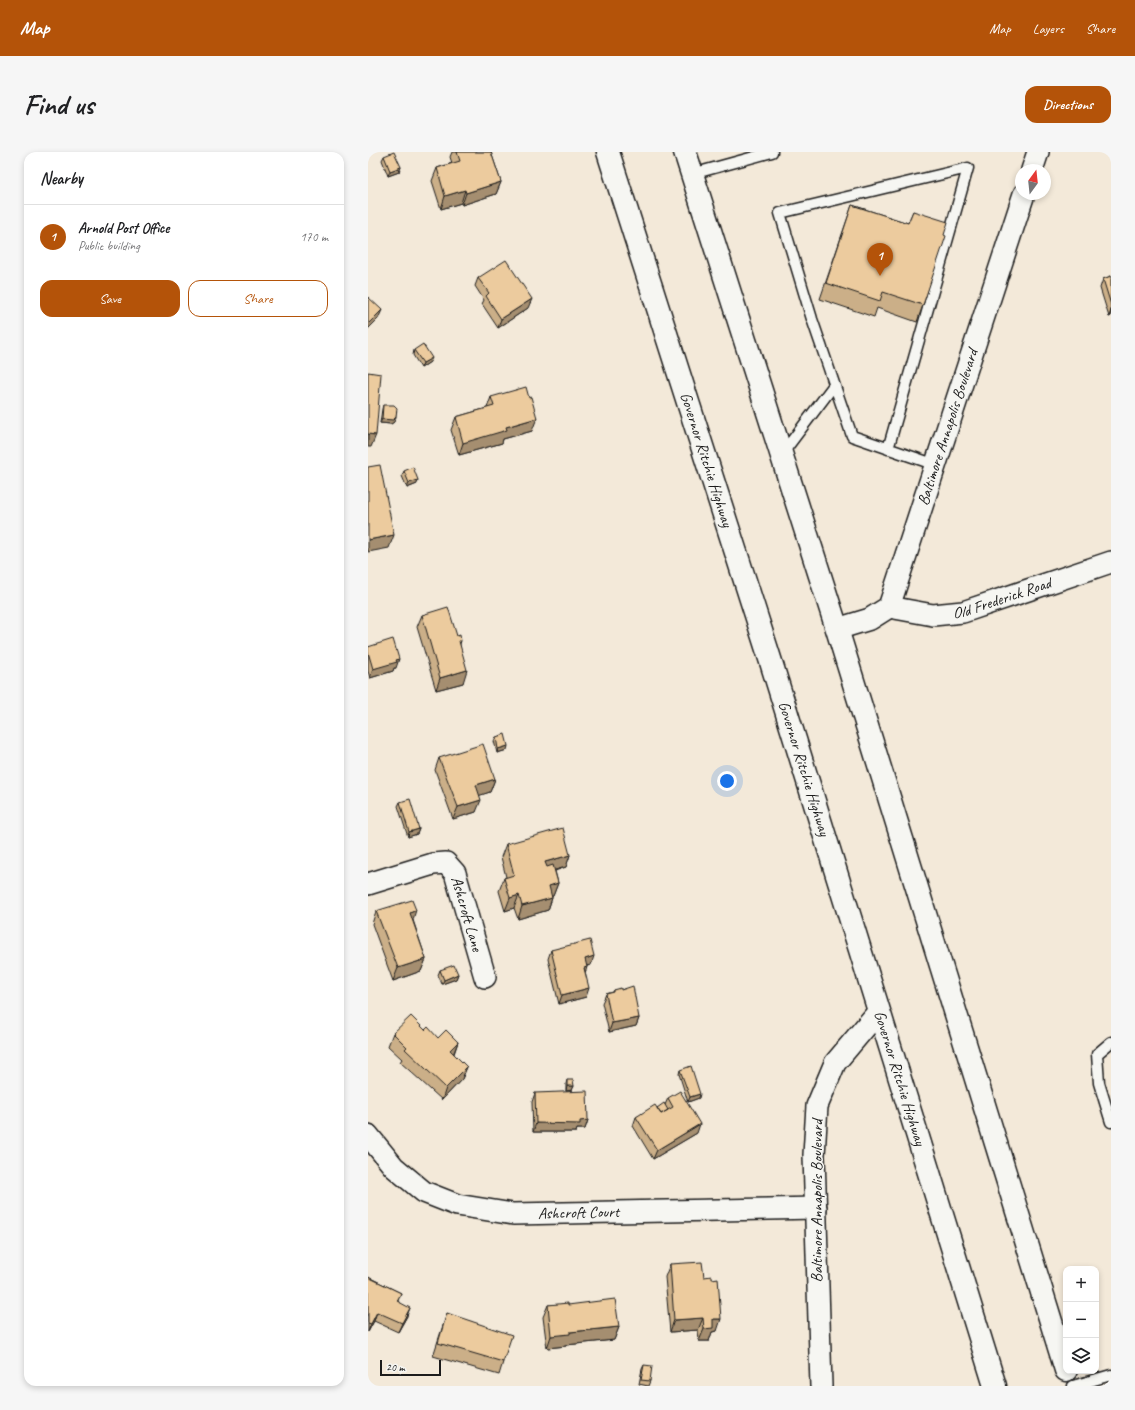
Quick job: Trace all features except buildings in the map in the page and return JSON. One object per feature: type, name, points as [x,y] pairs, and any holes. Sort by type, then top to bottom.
[{"type":"highway","name":"Governor Ritchie Highway","points":[[608,152],[771,662],[878,1012],[995,1386]]},
{"type":"highway","points":[[685,152],[837,629],[1063,1361]]},
{"type":"highway","points":[[1067,1374],[1072,1386]]},
{"type":"street","points":[[1034,164],[1038,152]]},
{"type":"street","name":"Baltimore Annapolis Boulevard","points":[[889,607],[1022,200]]},
{"type":"street","name":"Old Frederick Road","points":[[889,607],[933,616],[962,612],[1111,562]]},
{"type":"street","points":[[837,629],[870,619],[889,607]]},
{"type":"street","name":"Ashcroft Lane","points":[[368,884],[433,864],[446,863],[455,873],[485,977]]},
{"type":"street","name":"Baltimore Annapolis Boulevard","points":[[821,1386],[814,1155],[817,1106],[835,1063],[878,1012]]},
{"type":"street","name":"Ashcroft Court","points":[[368,1135],[394,1167],[424,1192],[457,1205],[513,1214],[816,1208]]},
{"type":"lane","points":[[692,174],[766,153]]},
{"type":"lane","points":[[888,450],[968,168],[780,213],[812,320],[852,436],[888,450],[936,465]]},
{"type":"lane","points":[[781,456],[834,385]]},
{"type":"lane","points":[[1111,1042],[1097,1054],[1099,1083],[1111,1122]]},
{"type":"lane","points":[[1072,1386],[1111,1375]]},
{"type":"place","name":"Arnold Post Office","points":[[880,276]]}]
